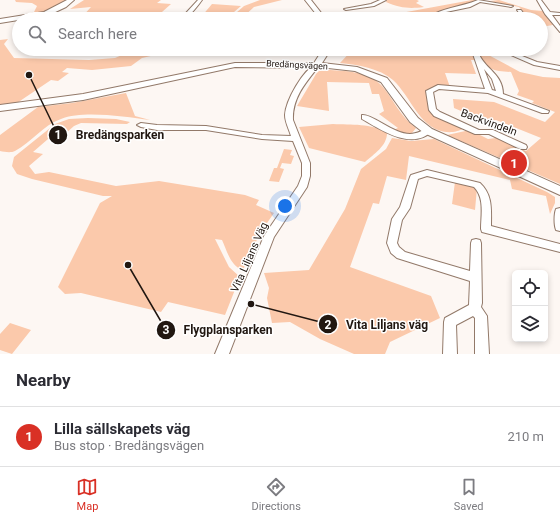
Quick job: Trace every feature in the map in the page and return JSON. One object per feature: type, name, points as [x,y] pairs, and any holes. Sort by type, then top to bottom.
[{"type":"street","points":[[49,12],[59,8],[71,0]]},
{"type":"street","points":[[190,12],[200,0]]},
{"type":"street","points":[[308,0],[317,12]]},
{"type":"street","points":[[346,9],[372,5],[384,0]]},
{"type":"street","points":[[539,0],[546,12]]},
{"type":"street","points":[[442,12],[468,6],[479,1],[494,2],[511,6]]},
{"type":"street","points":[[548,13],[560,14]]},
{"type":"street","points":[[548,14],[560,30]]},
{"type":"street","points":[[0,21],[12,19]]},
{"type":"street","points":[[316,66],[322,56]]},
{"type":"street","points":[[477,56],[490,91]]},
{"type":"street","points":[[517,56],[536,64],[560,68]]},
{"type":"street","points":[[479,62],[489,68],[492,72],[500,94]]},
{"type":"street","name":"Bredängsvägen","points":[[0,108],[83,97],[232,66],[265,64],[357,69],[378,76],[389,85],[414,120],[428,131],[560,191]]},
{"type":"street","name":"Vita Liljans Väg","points":[[222,354],[269,236],[304,181],[306,162],[289,120],[289,109],[293,99],[316,66]]},
{"type":"street","name":"Backvindeln","points":[[523,147],[490,132],[478,132],[437,114],[433,110],[429,91],[438,88],[490,91],[545,111]]},
{"type":"street","points":[[365,117],[396,136],[415,136],[428,131]]},
{"type":"street","points":[[141,125],[158,129],[205,128],[282,140],[297,138]]},
{"type":"street","points":[[476,278],[401,255],[394,250],[392,243],[398,219],[405,208],[414,176],[427,173],[476,185],[482,188],[485,194],[486,229],[560,248]]},
{"type":"street","points":[[560,212],[560,227]]},
{"type":"street","points":[[450,354],[450,322],[474,309],[476,303],[476,243]]},
{"type":"street","points":[[474,309],[482,316],[482,354]]},
{"type":"shaded area","points":[[15,0],[66,0],[44,12],[34,12],[37,6],[32,3],[16,2]]},
{"type":"shaded area","points":[[84,0],[161,0],[157,3],[171,4],[162,12],[86,12],[91,7],[70,9]]},
{"type":"shaded area","points":[[260,0],[282,0],[254,7],[249,12],[237,12],[244,6]]},
{"type":"shaded area","points":[[387,0],[417,0],[419,1],[416,3],[424,7],[400,7],[386,2]]},
{"type":"shaded area","points":[[472,0],[482,0],[466,6],[440,12],[406,12]]},
{"type":"shaded area","points":[[499,0],[531,10],[544,12],[523,12],[519,7],[490,1]]},
{"type":"shaded area","points":[[212,4],[241,6],[234,12],[205,12]]},
{"type":"shaded area","points":[[548,18],[553,25],[548,26]]},
{"type":"shaded area","points":[[8,39],[4,44],[14,58],[89,60],[115,58],[120,56],[151,56],[142,58],[131,66],[92,70],[67,68],[62,72],[69,73],[58,81],[51,80],[17,103],[0,105],[0,40]]},
{"type":"shaded area","points":[[346,56],[474,56],[476,60],[471,60],[476,74],[445,73],[450,87],[436,86],[426,90],[429,108],[464,128],[453,132],[433,128],[418,114],[400,87],[393,80],[375,70],[340,63]]},
{"type":"shaded area","points":[[480,56],[490,56],[520,72],[543,77],[560,78],[560,184],[447,135],[470,130],[488,139],[496,138],[526,151],[541,138],[496,120],[487,122],[454,108],[453,99],[494,102],[545,122],[555,112],[532,103],[534,101],[517,95],[519,91],[511,72],[495,70],[487,66]]},
{"type":"shaded area","points":[[330,70],[358,73],[378,82],[406,119],[416,128],[412,133],[399,133],[393,130],[398,128],[379,114],[384,111],[379,94],[372,94],[369,83],[327,82],[329,111],[297,106],[316,74],[319,71]]},
{"type":"shaded area","points":[[126,93],[135,116],[150,120],[105,115],[70,116],[49,125],[15,151],[0,151],[0,135],[38,107],[72,103]]},
{"type":"shaded area","points":[[69,119],[116,119],[130,122],[127,124],[81,123],[74,126],[65,134],[55,133],[33,152],[43,154],[29,166],[35,174],[49,172],[116,186],[159,181],[245,195],[259,200],[256,205],[274,213],[260,233],[243,270],[235,266],[232,262],[222,240],[215,239],[229,267],[240,277],[225,315],[168,302],[161,312],[81,293],[65,294],[58,287],[100,203],[112,196],[103,196],[32,179],[17,174],[12,166],[14,157],[55,124]]},
{"type":"shaded area","points":[[333,124],[361,125],[381,130],[387,133],[385,142],[365,162],[309,148],[299,127]]},
{"type":"shaded area","points":[[392,138],[411,141],[434,139],[547,192],[555,197],[555,203],[550,214],[546,196],[512,189],[510,180],[409,156],[406,180],[387,176],[379,204],[373,203],[350,267],[431,296],[440,318],[390,342],[385,354],[354,354],[320,339],[290,322],[272,323],[267,298],[269,288],[264,273],[309,270],[345,209],[361,169],[386,149]]},
{"type":"shaded area","points":[[284,149],[292,150],[290,155],[294,156],[291,164],[282,163],[280,168],[284,169],[279,182],[269,181],[274,168],[277,168]]},
{"type":"shaded area","points":[[455,182],[477,188],[475,210],[452,204]]},
{"type":"shaded area","points":[[10,323],[31,330],[12,354],[0,350],[0,334]]},
{"type":"place","name":"Bredängsparken","points":[[29,75]]},
{"type":"place","name":"Lilla sällskapets väg","points":[[514,163]]},
{"type":"place","name":"Flygplansparken","points":[[128,265]]},
{"type":"place","name":"Vita Liljans väg","points":[[251,304]]}]
